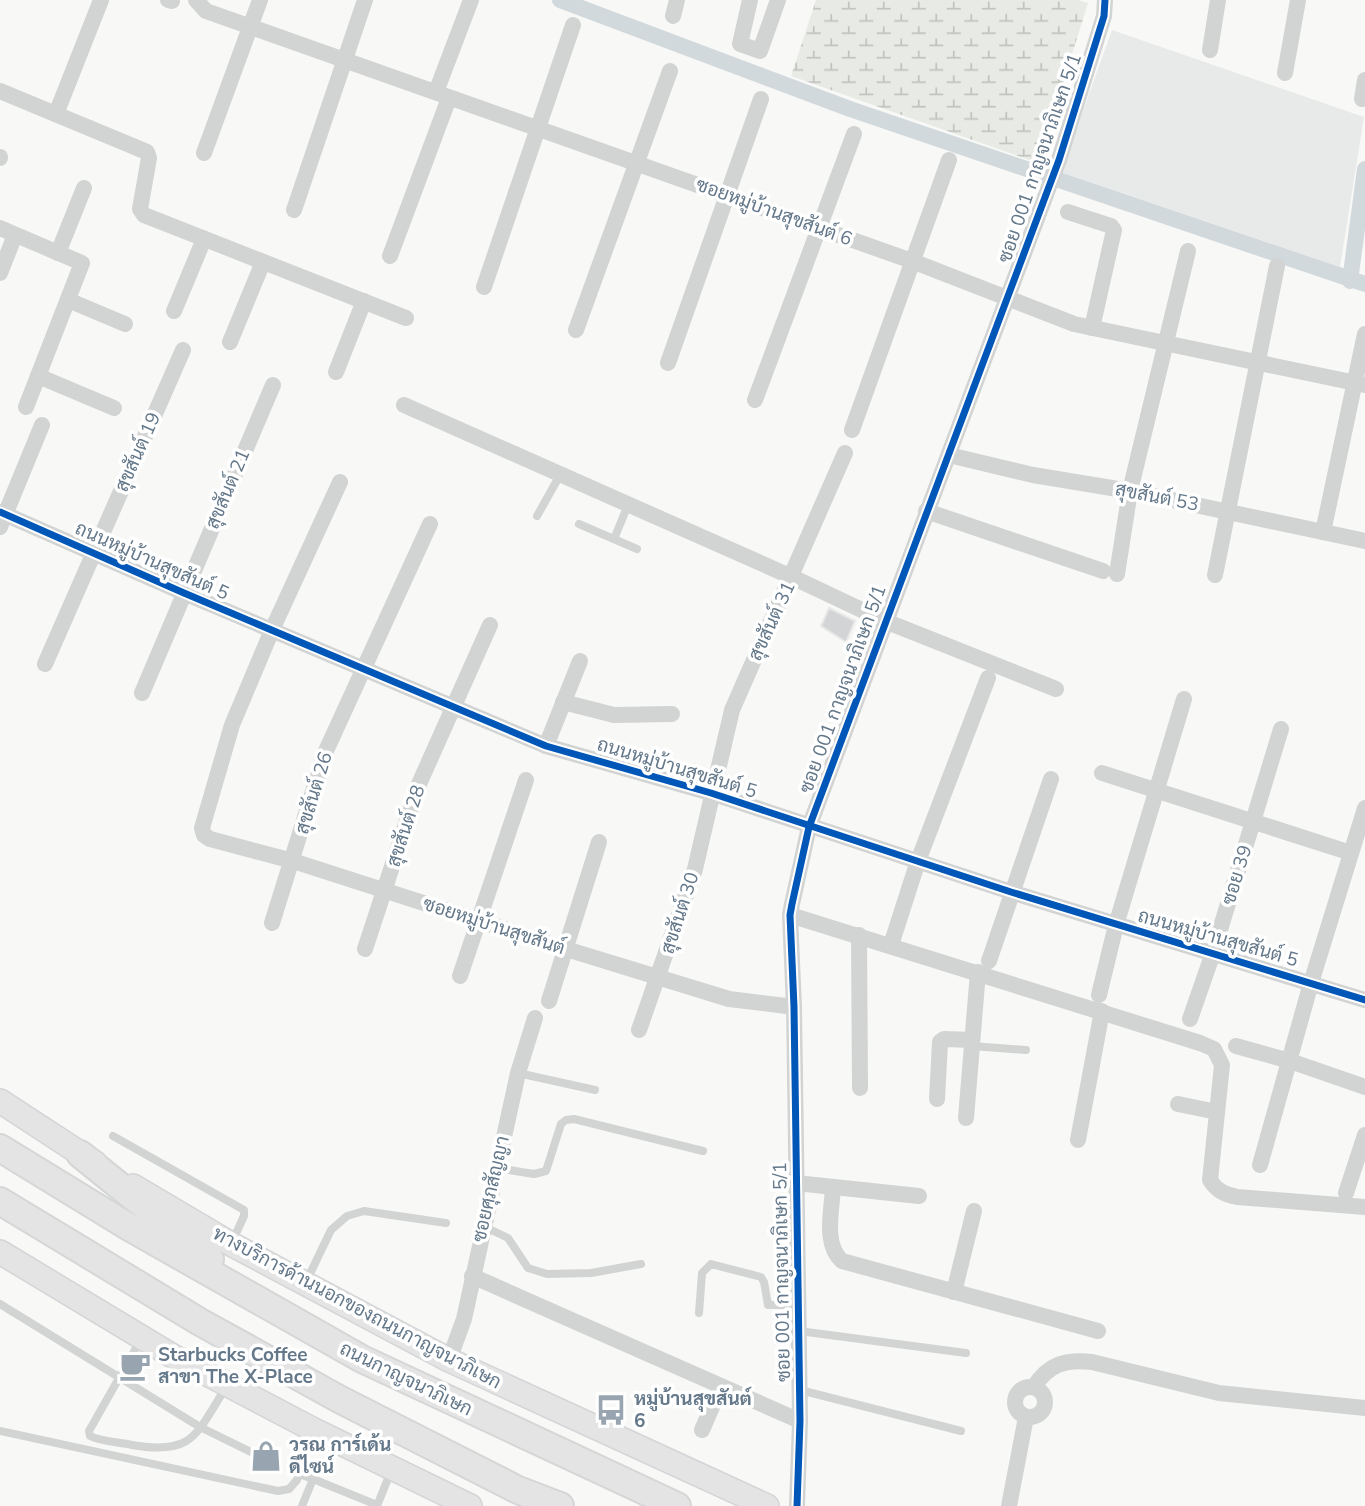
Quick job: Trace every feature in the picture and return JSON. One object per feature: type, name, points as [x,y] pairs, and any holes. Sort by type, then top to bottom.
[{"type":"highway","name":"ถนนกาญจนาภิเษก","points":[[0,1148],[279,1314],[411,1382],[677,1506]]},
{"type":"highway","points":[[80,1154],[279,1314]]},
{"type":"highway","points":[[5,1205],[201,1322],[316,1386],[547,1506]]},
{"type":"highway","points":[[518,1490],[560,1506]]},
{"type":"main road","name":"ทางบริการด้านนอกของถนนกาญจนาภิเษก","points":[[0,1101],[80,1154],[231,1244],[305,1284],[449,1360],[767,1506]]},
{"type":"main road","points":[[0,1252],[141,1338],[227,1385],[462,1504]]},
{"type":"street","points":[[56,114],[101,0]]},
{"type":"street","name":"ซอยหมู่บ้านสุขสันต์ 6","points":[[196,0],[205,11],[818,227],[912,261],[1046,315],[1164,345],[1360,384]]},
{"type":"street","points":[[204,153],[260,0]]},
{"type":"street","points":[[294,210],[365,0]]},
{"type":"street","points":[[390,256],[471,0]]},
{"type":"street","points":[[673,16],[677,0]]},
{"type":"street","points":[[750,0],[740,44],[760,51],[778,0]]},
{"type":"street","name":"ซอย 001 กาญจนาภิเษก 5/1","points":[[797,1506],[800,1390],[790,915],[809,827],[1059,160],[1104,16],[1105,0]]},
{"type":"street","points":[[1210,50],[1218,0]]},
{"type":"street","points":[[1285,74],[1298,0]]},
{"type":"street","points":[[484,287],[573,25]]},
{"type":"street","points":[[576,330],[670,71]]},
{"type":"street","points":[[1362,99],[1365,80]]},
{"type":"street","points":[[0,91],[147,152],[149,155],[141,212],[144,215],[406,317]]},
{"type":"street","points":[[668,363],[761,99]]},
{"type":"street","points":[[755,400],[854,134]]},
{"type":"street","points":[[852,430],[949,160]]},
{"type":"street","points":[[58,253],[83,188]]},
{"type":"street","points":[[1068,212],[1111,226],[1114,230],[1092,328]]},
{"type":"street","points":[[0,273],[8,232],[82,263],[26,407]]},
{"type":"street","points":[[174,311],[204,239]]},
{"type":"street","points":[[926,511],[1110,572],[1188,251]]},
{"type":"street","points":[[230,342],[263,262]]},
{"type":"street","points":[[1215,575],[1277,266]]},
{"type":"street","points":[[68,300],[125,324]]},
{"type":"street","points":[[336,372],[364,301]]},
{"type":"street","points":[[1323,532],[1360,384],[1365,334]]},
{"type":"street","name":"สุขสันต์ 19","points":[[45,664],[183,350]]},
{"type":"street","points":[[38,376],[114,408]]},
{"type":"street","name":"สุขสันต์ 21","points":[[142,693],[273,385]]},
{"type":"street","points":[[404,405],[885,621],[1056,689]]},
{"type":"street","points":[[2,518],[42,425]]},
{"type":"street","name":"สุขสันต์ 31","points":[[711,793],[732,710],[845,453]]},
{"type":"street","name":"สุขสันต์ 53","points":[[949,455],[1033,475],[1130,491],[1365,541]]},
{"type":"street","points":[[271,630],[340,482]]},
{"type":"street","name":"ถนนหมู่บ้านสุขสันต์ 5","points":[[2,518],[94,553],[546,746],[711,793],[1011,892],[1365,1000]]},
{"type":"street","name":"สุขสันต์ 26","points":[[272,923],[325,753],[429,524]]},
{"type":"street","name":"สุขสันต์ 28","points":[[365,949],[419,784],[490,625]]},
{"type":"street","name":"ซอยหมู่บ้านสุขสันต์","points":[[271,630],[232,725],[202,828],[209,839],[293,861],[729,999],[794,1007]]},
{"type":"street","points":[[546,746],[580,661]]},
{"type":"street","points":[[891,945],[918,861],[988,678]]},
{"type":"street","points":[[1099,995],[1116,925],[1184,699]]},
{"type":"street","points":[[563,702],[614,715],[672,714]]},
{"type":"street","name":"ซอย 39","points":[[1190,1020],[1282,729]]},
{"type":"street","points":[[1102,773],[1351,853]]},
{"type":"street","points":[[966,1118],[972,1043],[984,966],[1051,779]]},
{"type":"street","points":[[460,976],[526,780]]},
{"type":"street","name":"สุขสันต์ 30","points":[[639,1030],[695,869],[711,793]]},
{"type":"street","points":[[1260,1165],[1311,983],[1365,807]]},
{"type":"street","points":[[549,1001],[599,842]]},
{"type":"street","points":[[790,915],[891,945],[984,966],[1102,1011],[1214,1049],[1222,1065],[1209,1180],[1216,1189],[1237,1197],[1365,1207]]},
{"type":"street","points":[[859,935],[860,1088]]},
{"type":"street","points":[[1078,1140],[1102,1011]]},
{"type":"street","name":"ซอยศุภสัญญา","points":[[449,1360],[464,1319],[518,1073],[535,1018]]},
{"type":"street","points":[[937,1099],[940,1042],[944,1039],[972,1043]]},
{"type":"street","points":[[1236,1046],[1365,1087]]},
{"type":"street","points":[[1178,1104],[1217,1112]]},
{"type":"street","points":[[1346,1194],[1365,1135]]},
{"type":"street","points":[[796,1183],[919,1196]]},
{"type":"street","points":[[833,1187],[830,1242],[834,1254],[842,1261],[1098,1331]]},
{"type":"street","points":[[954,1292],[974,1212]]},
{"type":"street","points":[[472,1276],[800,1421]]},
{"type":"street","points":[[1009,1506],[1026,1417],[1036,1415],[1043,1409],[1042,1393],[1034,1387],[1049,1368],[1073,1360],[1092,1362],[1219,1393],[1365,1408]]},
{"type":"street","points":[[702,1430],[721,1386]]},
{"type":"lane","points":[[537,516],[560,475]]},
{"type":"lane","points":[[614,539],[628,505]]},
{"type":"lane","points":[[579,524],[637,549]]},
{"type":"lane","points":[[972,1043],[1026,1050]]},
{"type":"lane","points":[[518,1073],[596,1090]]},
{"type":"lane","points":[[496,1168],[534,1174],[546,1171],[561,1124],[566,1120],[703,1151]]},
{"type":"lane","points":[[113,1136],[244,1210],[244,1216],[231,1244]]},
{"type":"lane","points":[[305,1284],[331,1230],[347,1216],[364,1211],[446,1223]]},
{"type":"lane","points":[[483,1226],[508,1238],[528,1268],[547,1274],[591,1273],[641,1264]]},
{"type":"lane","points":[[699,1313],[702,1273],[711,1264],[761,1277],[768,1305],[798,1306]]},
{"type":"lane","points":[[0,1304],[200,1427],[259,1456]]},
{"type":"lane","points":[[799,1331],[966,1353]]},
{"type":"lane","points":[[141,1338],[89,1431],[90,1436],[150,1448],[174,1448],[187,1443],[227,1385]]},
{"type":"lane","points":[[800,1390],[961,1431]]},
{"type":"lane","points":[[0,1431],[278,1492],[289,1489],[299,1474],[314,1430]]},
{"type":"lane","points":[[299,1474],[377,1506],[392,1468]]},
{"type":"lane","points":[[302,1506],[313,1479]]},
{"type":"shaded area","points":[[1112,30],[1364,117],[1340,267],[1061,172]]},
{"type":"green space","points":[[816,0],[1078,0],[1088,3],[1038,163],[791,76]]},
{"type":"building","points":[[829,608],[855,621],[846,642],[821,626]]},
{"type":"waterway","points":[[560,0],[850,109],[1365,284]]},
{"type":"waterway","points":[[1350,281],[1365,169]]},
{"type":"cycle path","points":[[797,1506],[800,1421],[794,1007],[790,915],[792,904],[809,827],[1059,160],[1104,16],[1105,0]]},
{"type":"cycle path","points":[[0,512],[546,746],[711,793],[1011,892],[1365,1000]]},
{"type":"place","name":"Starbucks Coffee สาขา The X-Place","points":[[135,1366]]},
{"type":"place","name":"หมู่บ้านสุขสันต์ 6","points":[[611,1410]]},
{"type":"place","name":"วรุณ การ์เด้น ดีไซน์","points":[[266,1456]]}]
